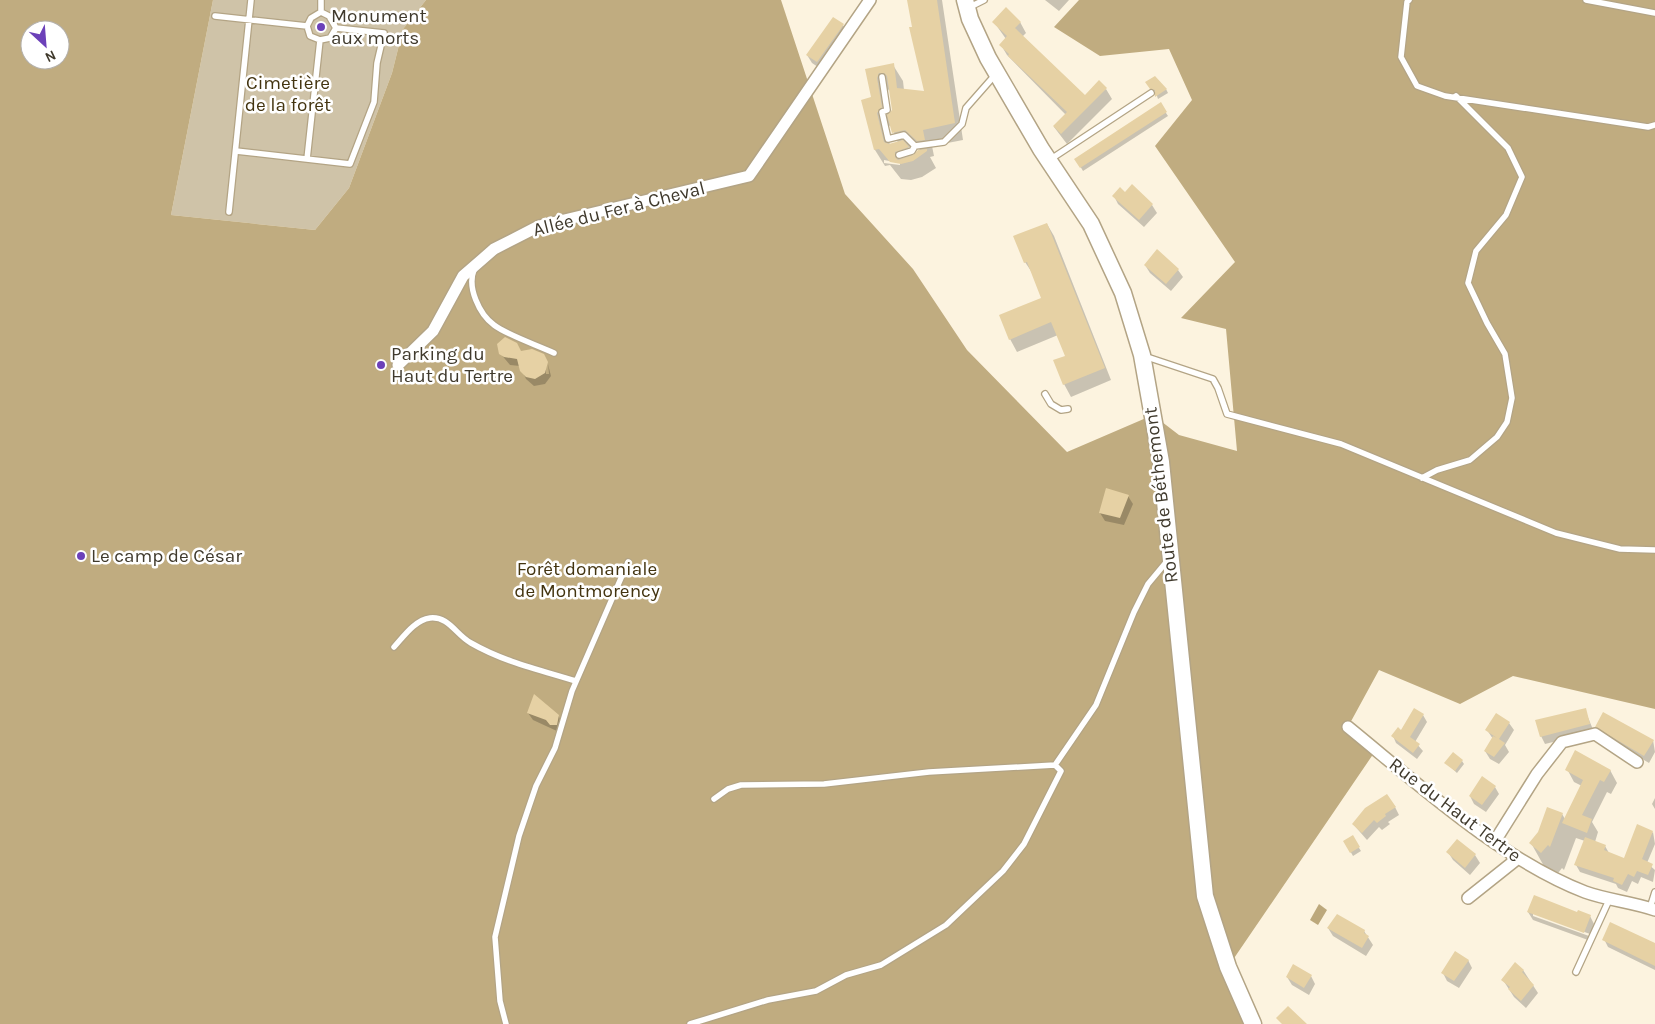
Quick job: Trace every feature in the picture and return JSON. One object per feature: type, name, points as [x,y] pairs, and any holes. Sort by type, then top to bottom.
[{"type":"street","name":"Allée du Fer à Cheval","points":[[398,365],[433,331],[463,276],[494,249],[539,226],[749,176],[870,0]]},
{"type":"street","name":"Route de Béthemont","points":[[966,4],[988,58],[997,74],[1049,160],[1091,224],[1123,293],[1142,355],[1161,462],[1205,896],[1228,967],[1253,1024]]},
{"type":"street","name":"Rue du Haut Tertre","points":[[1348,727],[1428,792],[1517,859],[1586,892],[1652,909]]},
{"type":"street","points":[[1494,841],[1537,774],[1562,742],[1595,734],[1616,746],[1637,762]]},
{"type":"street","points":[[1468,898],[1517,859]]},
{"type":"lane","points":[[229,212],[251,0]]},
{"type":"lane","points":[[321,0],[321,12]]},
{"type":"lane","points":[[966,4],[984,0]]},
{"type":"lane","points":[[1409,0],[1407,2],[1401,57],[1417,86],[1445,96],[1456,96],[1648,127],[1655,125]]},
{"type":"lane","points":[[1586,0],[1655,13]]},
{"type":"lane","points":[[321,12],[311,18],[307,26],[310,36],[320,40],[330,38],[336,28]]},
{"type":"lane","points":[[321,12],[330,16],[336,28]]},
{"type":"lane","points":[[215,16],[307,26]]},
{"type":"lane","points":[[236,151],[350,164],[374,102],[377,63],[384,33],[336,28]]},
{"type":"lane","points":[[307,159],[320,40]]},
{"type":"lane","points":[[915,146],[944,142],[962,124],[966,108],[997,74]]},
{"type":"lane","points":[[882,76],[887,110],[882,112],[888,139],[904,135],[915,146]]},
{"type":"lane","points":[[1049,160],[1152,93]]},
{"type":"lane","points":[[1422,478],[1438,470],[1470,460],[1497,437],[1507,422],[1512,398],[1505,354],[1487,323],[1468,283],[1476,251],[1506,215],[1522,177],[1508,148],[1456,96]]},
{"type":"lane","points":[[899,154],[912,151],[915,146]]},
{"type":"lane","points":[[477,263],[471,277],[472,287],[486,316],[494,325],[554,352]]},
{"type":"lane","points":[[1142,355],[1213,379],[1227,414],[1340,444],[1556,533],[1620,548],[1655,550]]},
{"type":"lane","points":[[1045,394],[1056,408],[1061,410],[1068,409]]},
{"type":"lane","points":[[1055,765],[1096,705],[1134,612],[1148,584],[1170,557]]},
{"type":"lane","points":[[506,1024],[500,1001],[495,937],[519,836],[536,786],[555,748],[576,681],[628,562]]},
{"type":"lane","points":[[394,647],[418,622],[430,618],[444,619],[467,641],[495,657],[576,681]]},
{"type":"lane","points":[[690,1024],[768,1000],[816,991],[846,975],[881,965],[946,924],[1003,871],[1024,844],[1041,815],[1061,771],[1055,765],[929,772],[824,784],[741,785],[728,789],[714,799]]},
{"type":"lane","points":[[1652,909],[1655,892]]},
{"type":"lane","points":[[1576,972],[1610,898]]},
{"type":"green space","name":"Forêt domaniale de Montmorency","points":[[0,0],[213,0],[171,215],[315,230],[349,188],[392,73],[403,29],[426,0],[781,0],[845,194],[913,269],[967,350],[1067,452],[1153,415],[1179,435],[1237,451],[1226,329],[1181,318],[1235,262],[1155,146],[1192,100],[1169,49],[1100,56],[1054,27],[1079,0],[1655,0],[1655,709],[1513,676],[1460,704],[1379,670],[1349,725],[1376,750],[1228,967],[1255,1024],[0,1024]]},
{"type":"green space","name":"Cimetière de la forêt","points":[[213,0],[426,0],[403,29],[392,73],[349,188],[315,230],[171,215]]},
{"type":"shaded area","points":[[1319,904],[1327,910],[1318,925],[1310,920]]},
{"type":"building","points":[[907,0],[937,0],[955,123],[923,130],[925,140],[917,141],[905,130],[892,133],[887,115],[892,110],[887,76],[884,73],[879,73],[877,78],[882,107],[877,113],[884,142],[889,144],[903,140],[909,147],[895,152],[895,157],[898,160],[913,155],[918,150],[927,149],[927,151],[913,161],[901,164],[890,162],[879,149],[874,150],[861,100],[871,97],[865,69],[894,63],[897,88],[924,91],[909,27],[912,27]]},
{"type":"building","points":[[1006,7],[1021,22],[1015,28],[1085,95],[1099,80],[1107,88],[1061,134],[1053,126],[1067,112],[1008,56],[1009,54],[999,45],[1007,36],[992,22]]},
{"type":"building","points":[[833,17],[844,24],[817,62],[806,55]]},
{"type":"building","points":[[1155,76],[1167,89],[1155,97],[1155,90],[1150,89],[1145,82]]},
{"type":"building","points":[[1161,102],[1167,112],[1080,168],[1074,159]]},
{"type":"building","points":[[1132,184],[1153,204],[1139,220],[1112,196],[1120,187],[1125,192]]},
{"type":"building","points":[[1047,223],[1105,368],[1063,385],[1053,360],[1065,356],[1051,322],[1009,340],[999,315],[1041,298],[1027,262],[1024,263],[1013,236]]},
{"type":"building","points":[[1157,249],[1179,269],[1166,284],[1144,265]]},
{"type":"building","points":[[505,337],[517,343],[521,351],[532,349],[544,354],[548,362],[545,373],[535,379],[526,377],[520,371],[517,359],[504,357],[499,354],[497,344]]},
{"type":"building","points":[[1106,488],[1129,495],[1120,518],[1099,513]]},
{"type":"building","points":[[534,694],[559,715],[557,725],[550,725],[546,720],[527,713]]},
{"type":"building","points":[[1414,708],[1424,714],[1410,737],[1420,744],[1413,753],[1391,736],[1398,727],[1401,730]]},
{"type":"building","points":[[1586,708],[1590,724],[1540,737],[1535,720]]},
{"type":"building","points":[[1603,712],[1654,740],[1644,756],[1595,727]]},
{"type":"building","points":[[1496,713],[1510,722],[1499,739],[1505,743],[1494,757],[1484,751],[1493,736],[1497,738],[1485,730]]},
{"type":"building","points":[[1575,750],[1611,770],[1604,782],[1600,780],[1582,815],[1592,819],[1587,833],[1562,823],[1583,780],[1565,770]]},
{"type":"building","points":[[1453,752],[1463,760],[1455,771],[1444,763]]},
{"type":"building","points":[[1482,776],[1496,786],[1482,805],[1469,796]]},
{"type":"building","points":[[1387,794],[1396,807],[1385,814],[1386,816],[1377,823],[1374,820],[1362,833],[1352,824],[1365,808]]},
{"type":"building","points":[[1547,807],[1563,813],[1550,847],[1548,845],[1541,853],[1529,843],[1538,832]]},
{"type":"building","points":[[1637,824],[1653,831],[1642,859],[1653,864],[1648,875],[1637,871],[1634,877],[1628,874],[1622,885],[1613,881],[1614,878],[1574,865],[1585,837],[1606,845],[1604,850],[1624,858]]},
{"type":"building","points":[[1353,835],[1360,847],[1350,853],[1343,841]]},
{"type":"building","points":[[1457,839],[1476,854],[1465,868],[1446,852]]},
{"type":"building","points":[[1534,895],[1577,912],[1578,910],[1591,915],[1584,933],[1527,912]]},
{"type":"building","points":[[1337,914],[1365,930],[1364,933],[1369,936],[1362,948],[1327,928]]},
{"type":"building","points":[[1610,922],[1655,943],[1655,966],[1602,940]]},
{"type":"building","points":[[1455,951],[1469,960],[1454,981],[1441,973]]},
{"type":"building","points":[[1515,962],[1524,970],[1522,972],[1534,985],[1521,1001],[1508,989],[1510,987],[1501,980]]},
{"type":"building","points":[[1293,964],[1312,975],[1304,988],[1286,977]]},
{"type":"building","points":[[1288,1006],[1307,1024],[1282,1024],[1276,1018]]},
{"type":"place","name":"Monument aux morts","points":[[321,27]]},
{"type":"place","name":"Parking du Haut du Tertre","points":[[381,365]]},
{"type":"place","name":"Le camp de César","points":[[81,556]]}]
